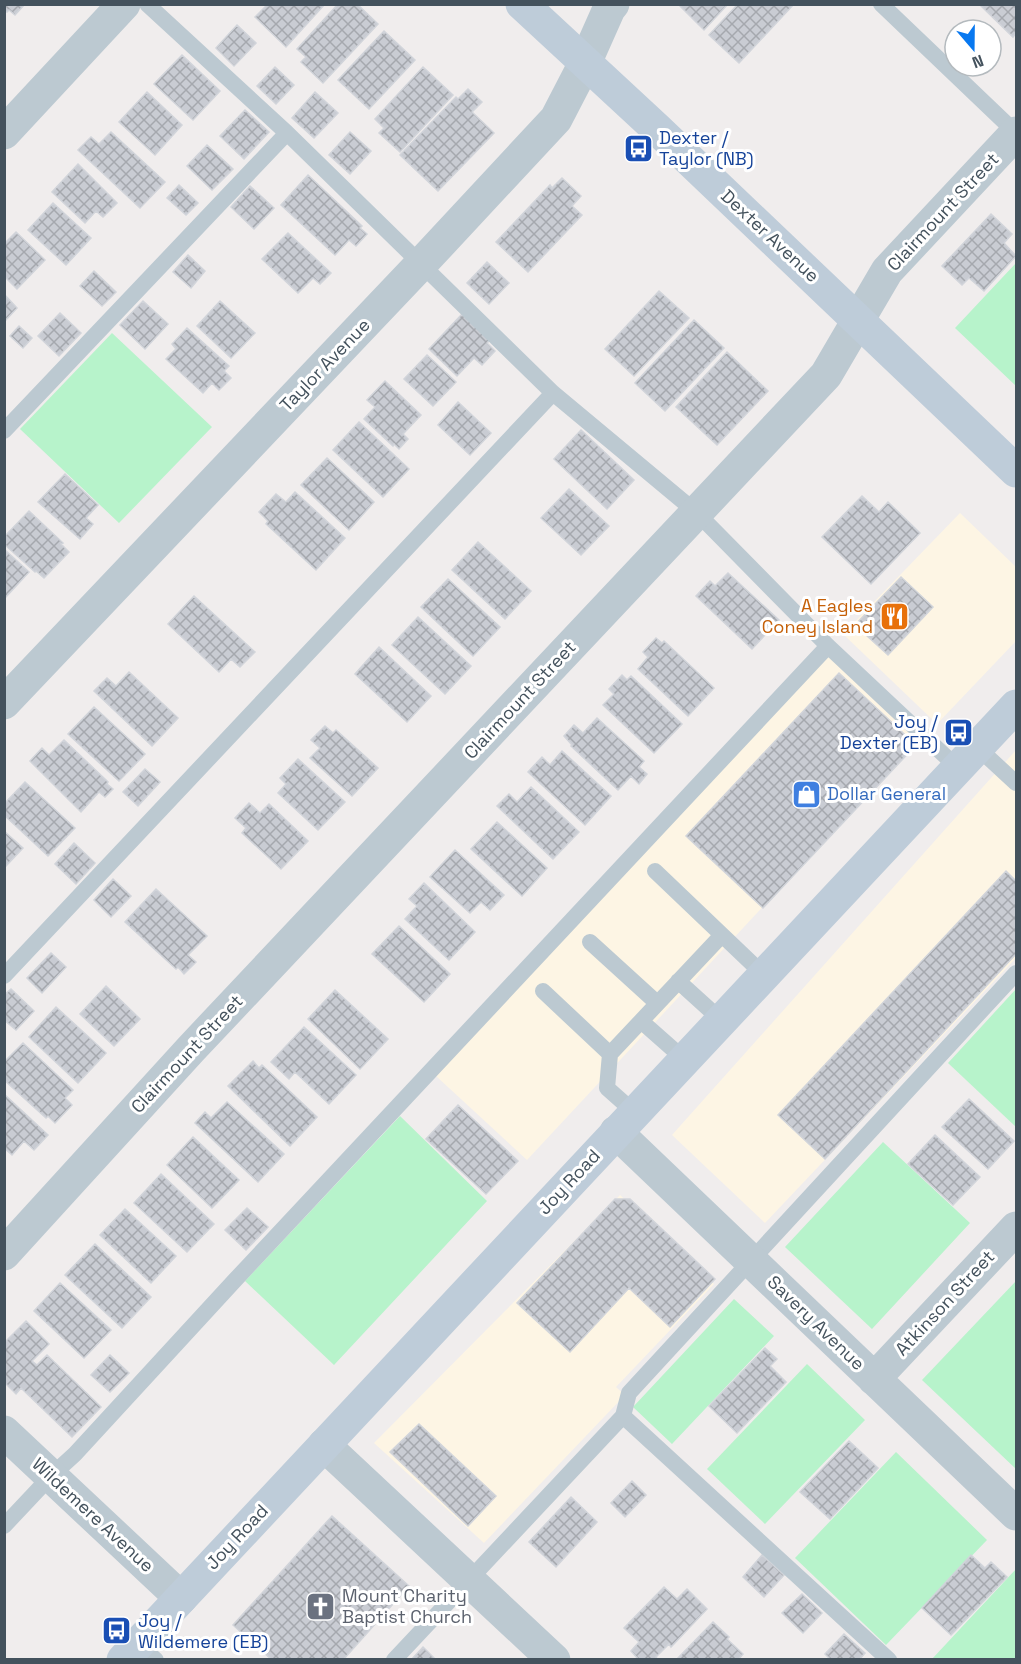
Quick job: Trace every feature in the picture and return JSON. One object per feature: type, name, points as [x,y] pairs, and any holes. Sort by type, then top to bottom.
[{"type":"street","points":[[4,133],[124,4]]},
{"type":"street","name":"Dexter Avenue","points":[[522,4],[1017,471]]},
{"type":"street","name":"Taylor Avenue","points":[[4,703],[556,119],[613,4]]},
{"type":"street","name":"Clairmount Street","points":[[4,1254],[199,1040],[826,375],[887,271],[1016,133]]},
{"type":"street","name":"Joy Road","points":[[139,1654],[181,1598],[1017,706]]},
{"type":"street","name":"Savery Avenue","points":[[625,1122],[751,1261],[874,1379],[1014,1508]]},
{"type":"street","name":"Atkinson Street","points":[[874,1379],[1017,1228]]},
{"type":"street","name":"Wildemere Avenue","points":[[4,1432],[181,1598]]},
{"type":"street","points":[[324,1445],[554,1659]]},
{"type":"lane","points":[[147,4],[287,133],[553,393],[697,513],[828,646],[968,758],[1017,783]]},
{"type":"lane","points":[[881,4],[1016,133]]},
{"type":"lane","points":[[4,431],[287,133]]},
{"type":"lane","points":[[4,976],[553,393]]},
{"type":"lane","points":[[4,1526],[75,1454],[828,646]]},
{"type":"lane","points":[[655,871],[764,975]]},
{"type":"lane","points":[[625,1122],[607,1088],[610,1054],[722,935]]},
{"type":"lane","points":[[590,942],[657,1003]]},
{"type":"lane","points":[[394,1659],[622,1416],[628,1393],[1017,973]]},
{"type":"lane","points":[[678,981],[721,1020]]},
{"type":"lane","points":[[543,991],[610,1054]]},
{"type":"lane","points":[[641,1021],[684,1059]]},
{"type":"lane","points":[[622,1416],[889,1659]]},
{"type":"shaded area","points":[[960,513],[1016,567],[1016,641],[937,724],[843,634]]},
{"type":"shaded area","points":[[827,655],[918,740],[527,1160],[436,1076]]},
{"type":"shaded area","points":[[1016,750],[1016,958],[765,1223],[672,1135]]},
{"type":"shaded area","points":[[620,1195],[714,1284],[616,1387],[625,1395],[484,1543],[374,1443]]},
{"type":"green space","points":[[1016,263],[1016,386],[955,328]]},
{"type":"green space","points":[[112,333],[212,427],[119,523],[20,429]]},
{"type":"green space","points":[[1016,989],[1016,1127],[948,1063]]},
{"type":"green space","points":[[400,1116],[487,1201],[334,1365],[245,1281]]},
{"type":"green space","points":[[883,1142],[970,1223],[872,1329],[785,1247]]},
{"type":"green space","points":[[1016,1281],[1016,1469],[922,1380]]},
{"type":"green space","points":[[734,1299],[774,1336],[672,1444],[633,1407]]},
{"type":"green space","points":[[807,1364],[865,1420],[765,1524],[707,1469]]},
{"type":"green space","points":[[896,1452],[987,1540],[886,1645],[795,1558]]},
{"type":"green space","points":[[1016,1569],[1016,1659],[932,1659]]},
{"type":"building","points":[[4,4],[25,4],[15,15],[9,10],[7,12],[4,10]]},
{"type":"building","points":[[268,4],[325,4],[286,47],[255,17]]},
{"type":"building","points":[[338,4],[357,4],[378,24],[323,83],[301,62],[306,57],[297,49]]},
{"type":"building","points":[[678,4],[728,4],[704,30]]},
{"type":"building","points":[[738,4],[794,4],[739,63],[709,35]]},
{"type":"building","points":[[1016,4],[1016,33],[1013,37],[1003,27],[1003,18],[993,18],[980,5]]},
{"type":"building","points":[[237,25],[256,43],[234,66],[216,48]]},
{"type":"building","points":[[384,31],[415,60],[369,109],[338,80]]},
{"type":"building","points":[[182,55],[220,91],[193,120],[154,84]]},
{"type":"building","points":[[275,67],[294,85],[276,104],[257,86]]},
{"type":"building","points":[[423,67],[453,95],[400,152],[379,133],[384,128],[375,119]]},
{"type":"building","points":[[468,89],[482,102],[472,112],[494,133],[438,191],[400,155],[456,97],[458,99]]},
{"type":"building","points":[[147,92],[182,125],[155,155],[119,122]]},
{"type":"building","points":[[315,92],[338,113],[314,138],[292,118]]},
{"type":"building","points":[[245,110],[269,132],[244,159],[220,136]]},
{"type":"building","points":[[111,132],[165,182],[140,208],[78,150],[91,137],[99,144]]},
{"type":"building","points":[[350,132],[371,151],[350,174],[329,155]]},
{"type":"building","points":[[207,145],[233,169],[212,190],[187,166]]},
{"type":"building","points":[[78,164],[117,203],[103,217],[96,211],[85,223],[52,192]]},
{"type":"building","points":[[308,175],[362,226],[360,228],[367,234],[356,246],[349,240],[335,255],[281,205]]},
{"type":"building","points":[[562,178],[581,196],[572,206],[582,215],[528,272],[496,242],[550,185],[552,188]]},
{"type":"building","points":[[179,185],[198,203],[186,215],[167,198]]},
{"type":"building","points":[[250,186],[274,208],[254,229],[231,207]]},
{"type":"building","points":[[53,203],[91,238],[66,265],[28,230]]},
{"type":"building","points":[[991,214],[1012,234],[1004,243],[1016,256],[984,291],[969,278],[962,285],[942,266]]},
{"type":"building","points":[[16,232],[45,260],[17,289],[4,276],[4,244]]},
{"type":"building","points":[[288,233],[331,273],[320,284],[313,278],[298,293],[262,259]]},
{"type":"building","points":[[188,255],[205,271],[191,288],[173,272]]},
{"type":"building","points":[[487,262],[509,283],[489,304],[467,283]]},
{"type":"building","points":[[94,271],[116,292],[102,306],[80,286]]},
{"type":"building","points":[[659,291],[689,318],[634,376],[605,349]]},
{"type":"building","points":[[4,294],[17,308],[4,322]]},
{"type":"building","points":[[143,301],[168,324],[145,349],[120,325]]},
{"type":"building","points":[[220,301],[255,333],[231,358],[197,326]]},
{"type":"building","points":[[60,313],[81,333],[59,356],[38,336]]},
{"type":"building","points":[[462,314],[490,340],[487,343],[495,351],[482,365],[474,358],[457,376],[429,349]]},
{"type":"building","points":[[694,320],[724,348],[665,411],[635,383]]},
{"type":"building","points":[[19,326],[32,338],[23,348],[10,336]]},
{"type":"building","points":[[187,328],[229,366],[224,371],[231,378],[219,390],[212,383],[203,393],[166,359],[176,349],[172,344]]},
{"type":"building","points":[[727,352],[768,391],[717,445],[676,407]]},
{"type":"building","points":[[427,355],[456,382],[433,406],[404,379]]},
{"type":"building","points":[[385,381],[421,415],[403,434],[408,439],[399,449],[364,419],[375,407],[367,400]]},
{"type":"building","points":[[458,402],[491,433],[470,455],[438,425]]},
{"type":"building","points":[[359,422],[409,469],[383,497],[333,450]]},
{"type":"building","points":[[581,430],[634,480],[607,509],[554,459]]},
{"type":"building","points":[[327,458],[374,502],[349,530],[301,485]]},
{"type":"building","points":[[65,474],[98,505],[86,518],[93,524],[80,539],[38,502]]},
{"type":"building","points":[[569,489],[609,526],[581,555],[541,518]]},
{"type":"building","points":[[295,492],[345,538],[316,570],[266,524],[268,521],[259,512],[276,494],[286,502]]},
{"type":"building","points":[[862,496],[879,512],[888,502],[920,533],[871,584],[822,537]]},
{"type":"building","points":[[29,511],[63,543],[61,544],[69,552],[44,578],[4,544],[4,537]]},
{"type":"building","points":[[478,542],[531,591],[505,619],[452,570]]},
{"type":"building","points":[[4,549],[29,572],[4,599]]},
{"type":"building","points":[[728,573],[779,620],[752,649],[696,596],[710,581],[715,586]]},
{"type":"building","name":"A Eagles Coney Island","points":[[901,577],[933,607],[888,655],[855,625]]},
{"type":"building","points":[[448,579],[500,627],[473,656],[421,607]]},
{"type":"building","points":[[194,596],[255,652],[240,667],[231,659],[219,672],[168,624]]},
{"type":"building","points":[[418,617],[471,666],[445,694],[392,645]]},
{"type":"building","points":[[656,638],[662,643],[664,641],[714,688],[688,716],[638,669],[648,657],[643,652]]},
{"type":"building","points":[[379,647],[431,696],[407,722],[355,674]]},
{"type":"building","points":[[129,672],[178,718],[152,746],[94,691],[107,678],[116,686]]},
{"type":"building","points":[[839,673],[916,745],[763,908],[686,836]]},
{"type":"building","points":[[622,675],[627,680],[631,676],[682,724],[654,753],[603,705],[614,694],[609,689]]},
{"type":"building","points":[[94,707],[145,754],[119,781],[68,734]]},
{"type":"building","points":[[597,718],[644,761],[639,767],[647,774],[639,784],[631,776],[618,790],[571,746],[564,736],[574,725],[583,733]]},
{"type":"building","points":[[325,726],[333,733],[336,730],[378,768],[352,796],[310,758],[320,748],[311,740]]},
{"type":"building","points":[[64,740],[113,789],[105,797],[99,792],[81,812],[30,761],[42,748],[49,755]]},
{"type":"building","points":[[562,751],[611,796],[585,825],[528,772],[542,757],[550,765]]},
{"type":"building","points":[[298,759],[345,802],[318,830],[278,793],[286,784],[280,778]]},
{"type":"building","points":[[145,769],[160,782],[138,806],[123,792]]},
{"type":"building","points":[[25,782],[75,828],[48,856],[4,815],[4,804]]},
{"type":"building","points":[[531,787],[579,832],[553,859],[497,806],[509,794],[517,802]]},
{"type":"building","points":[[249,803],[260,813],[269,804],[308,841],[281,869],[242,833],[246,828],[235,818]]},
{"type":"building","points":[[497,822],[547,868],[522,896],[471,849]]},
{"type":"building","points":[[4,831],[23,848],[4,868]]},
{"type":"building","points":[[74,843],[95,863],[76,884],[55,864]]},
{"type":"building","points":[[455,850],[504,895],[490,910],[481,902],[470,913],[430,877]]},
{"type":"building","points":[[1006,871],[1016,881],[1016,954],[825,1159],[778,1115]]},
{"type":"building","points":[[113,879],[131,896],[111,917],[94,900]]},
{"type":"building","points":[[424,883],[475,932],[449,960],[405,919],[417,906],[409,899]]},
{"type":"building","points":[[156,889],[207,936],[188,955],[196,962],[184,974],[125,922]]},
{"type":"building","points":[[399,926],[450,974],[424,1002],[372,954]]},
{"type":"building","points":[[51,953],[66,967],[42,993],[27,978]]},
{"type":"building","points":[[106,986],[140,1019],[114,1046],[80,1014]]},
{"type":"building","points":[[11,989],[34,1011],[16,1030],[4,1020],[4,995]]},
{"type":"building","points":[[335,990],[388,1039],[360,1069],[308,1019]]},
{"type":"building","points":[[56,1007],[106,1053],[78,1083],[29,1037]]},
{"type":"building","points":[[304,1027],[356,1075],[329,1104],[295,1072],[289,1079],[271,1062]]},
{"type":"building","points":[[23,1043],[73,1090],[65,1098],[72,1105],[55,1123],[48,1116],[46,1118],[4,1080],[4,1062]]},
{"type":"building","points":[[253,1061],[259,1068],[262,1065],[317,1117],[290,1146],[228,1086]]},
{"type":"building","points":[[4,1094],[48,1135],[34,1150],[24,1141],[12,1155],[4,1148]]},
{"type":"building","points":[[969,1099],[1014,1141],[988,1169],[942,1127]]},
{"type":"building","points":[[227,1102],[284,1154],[258,1182],[195,1123],[205,1112],[211,1118]]},
{"type":"building","points":[[458,1105],[518,1161],[486,1194],[426,1139]]},
{"type":"building","points":[[935,1135],[980,1177],[953,1205],[908,1164]]},
{"type":"building","points":[[193,1137],[239,1180],[212,1208],[167,1165]]},
{"type":"building","points":[[161,1174],[214,1224],[187,1252],[134,1203]]},
{"type":"building","points":[[615,1199],[630,1199],[715,1279],[670,1327],[629,1288],[570,1352],[517,1303]]},
{"type":"building","points":[[247,1208],[268,1227],[246,1250],[225,1230]]},
{"type":"building","points":[[125,1209],[176,1256],[151,1283],[100,1235]]},
{"type":"building","points":[[95,1244],[151,1297],[122,1328],[65,1275]]},
{"type":"building","points":[[60,1283],[111,1330],[84,1358],[34,1311]]},
{"type":"building","points":[[26,1321],[49,1344],[32,1361],[37,1365],[47,1355],[101,1407],[72,1437],[21,1388],[16,1394],[4,1382],[4,1343]]},
{"type":"building","points":[[765,1348],[777,1359],[770,1366],[786,1382],[737,1433],[709,1406]]},
{"type":"building","points":[[110,1355],[129,1373],[110,1392],[91,1375]]},
{"type":"building","points":[[419,1424],[496,1496],[468,1526],[390,1452]]},
{"type":"building","points":[[849,1441],[878,1468],[830,1519],[800,1492]]},
{"type":"building","points":[[632,1481],[646,1495],[625,1517],[611,1503]]},
{"type":"building","points":[[571,1497],[597,1522],[556,1567],[529,1542]]},
{"type":"building","name":"Mount Charity Baptist Church","points":[[332,1516],[409,1586],[343,1660],[272,1660],[233,1625]]},
{"type":"building","points":[[762,1555],[784,1575],[764,1597],[743,1577]]},
{"type":"building","points":[[971,1555],[985,1568],[991,1562],[1007,1577],[951,1635],[922,1608]]},
{"type":"building","points":[[664,1587],[677,1599],[687,1589],[707,1609],[671,1647],[669,1644],[656,1657],[658,1660],[639,1660],[631,1651],[639,1642],[624,1628]]},
{"type":"building","points":[[802,1594],[822,1613],[803,1633],[782,1613]]},
{"type":"building","points":[[713,1622],[743,1654],[738,1660],[676,1660]]},
{"type":"building","points":[[844,1634],[865,1653],[859,1660],[831,1660],[825,1654]]},
{"type":"building","points":[[423,1647],[436,1660],[411,1660]]},
{"type":"place","name":"Dexter / Taylor (NB)","points":[[638,148]]},
{"type":"place","name":"A Eagles Coney Island","points":[[894,616]]},
{"type":"place","name":"Joy / Dexter (EB)","points":[[959,732]]},
{"type":"place","name":"Dollar General","points":[[806,794]]},
{"type":"place","name":"Mount Charity Baptist Church","points":[[321,1606]]},
{"type":"place","name":"Joy / Wildemere (EB)","points":[[117,1631]]}]
